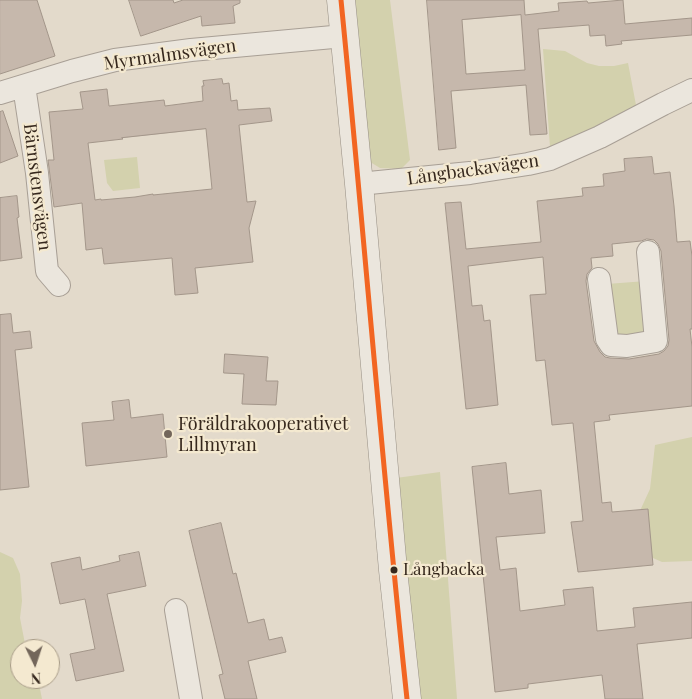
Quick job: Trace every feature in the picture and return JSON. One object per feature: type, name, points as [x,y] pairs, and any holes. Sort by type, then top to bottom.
[{"type":"street","points":[[341,0],[390,541],[407,699]]},
{"type":"street","name":"Myrmalmsvägen","points":[[0,93],[115,60],[190,50],[344,36]]},
{"type":"street","name":"Bärnstensvägen","points":[[24,86],[37,173],[47,271],[59,285]]},
{"type":"street","name":"Långbackavägen","points":[[359,184],[470,173],[550,159],[600,137],[692,90]]},
{"type":"street","points":[[599,279],[607,339],[611,345],[627,346],[656,341],[648,252]]},
{"type":"street","points":[[176,610],[191,699]]},
{"type":"shaded area","points":[[354,0],[390,0],[410,160],[401,169],[380,168],[367,160]]},
{"type":"shaded area","points":[[543,49],[565,51],[587,63],[599,66],[614,66],[628,63],[636,105],[625,119],[564,145],[550,147]]},
{"type":"shaded area","points":[[137,157],[140,188],[113,191],[107,183],[104,160]]},
{"type":"shaded area","points":[[646,281],[651,333],[611,336],[607,284]]},
{"type":"shaded area","points":[[692,437],[692,561],[662,562],[644,554],[638,515],[650,489],[655,445]]},
{"type":"shaded area","points":[[440,472],[457,699],[418,699],[396,478]]},
{"type":"shaded area","points":[[0,552],[13,558],[20,574],[22,601],[20,618],[24,639],[10,639],[10,689],[40,689],[42,699],[0,699]]},
{"type":"building","points":[[0,0],[37,0],[55,56],[0,74]]},
{"type":"building","points":[[129,0],[173,0],[174,3],[183,0],[240,0],[240,3],[233,6],[235,23],[202,26],[201,16],[141,36]]},
{"type":"building","points":[[427,0],[524,0],[525,15],[559,11],[558,3],[623,0],[625,24],[692,18],[692,35],[621,41],[622,44],[606,46],[605,35],[590,36],[589,25],[538,29],[547,134],[530,135],[526,85],[451,91],[456,148],[439,150]],"holes":[[[521,15],[525,70],[466,74],[462,20]]]},
{"type":"building","points":[[222,79],[223,84],[229,83],[231,101],[237,100],[238,110],[270,108],[272,121],[239,125],[247,202],[256,201],[249,228],[253,262],[195,268],[198,293],[175,295],[172,258],[104,264],[102,248],[86,250],[82,203],[54,207],[48,160],[54,160],[49,112],[83,109],[80,92],[107,89],[109,106],[164,100],[165,106],[203,101],[203,81]],"holes":[[[206,129],[212,189],[95,200],[88,143]]]},
{"type":"building","points":[[3,111],[18,156],[0,163],[0,112]]},
{"type":"building","points":[[652,157],[654,174],[670,172],[677,242],[690,241],[692,256],[692,329],[690,329],[692,347],[692,406],[609,415],[610,420],[594,422],[602,503],[611,502],[612,512],[648,509],[653,565],[578,572],[571,522],[583,521],[573,423],[552,425],[545,360],[536,361],[530,295],[546,294],[543,257],[468,266],[472,306],[482,305],[484,321],[490,320],[498,405],[466,409],[445,203],[461,202],[466,249],[541,242],[537,201],[583,196],[582,188],[604,186],[603,174],[625,171],[624,159]],"holes":[[[647,239],[654,240],[661,251],[668,346],[659,354],[629,359],[605,357],[594,341],[586,281],[587,274],[592,268],[591,258],[613,256],[612,244]]]},
{"type":"building","points":[[17,196],[19,217],[17,218],[22,258],[0,261],[0,198]]},
{"type":"building","points":[[11,314],[13,333],[30,331],[32,348],[15,350],[29,487],[0,490],[0,315]]},
{"type":"building","points":[[225,354],[268,357],[266,381],[278,381],[276,405],[242,404],[244,374],[224,373]]},
{"type":"building","points":[[129,400],[131,418],[163,414],[167,457],[86,466],[82,423],[114,420],[112,402]]},
{"type":"building","points":[[506,463],[509,494],[541,490],[545,533],[496,537],[500,570],[516,568],[520,611],[565,605],[563,590],[593,587],[597,631],[635,627],[633,608],[692,602],[692,638],[637,644],[643,699],[605,699],[602,675],[528,684],[528,688],[495,692],[472,467]]},
{"type":"building","points":[[221,523],[233,574],[236,573],[248,623],[264,619],[269,640],[282,637],[286,652],[248,661],[257,699],[225,699],[219,675],[223,674],[189,531]]},
{"type":"building","points":[[139,552],[146,586],[107,594],[124,671],[76,681],[70,654],[95,649],[85,599],[60,604],[51,563],[80,557],[82,570],[120,561],[119,556]]},
{"type":"transit line","points":[[341,0],[407,699]]},
{"type":"place","name":"Föräldrakooperativet Lillmyran","points":[[168,434]]},
{"type":"place","name":"Långbacka","points":[[394,570]]}]
